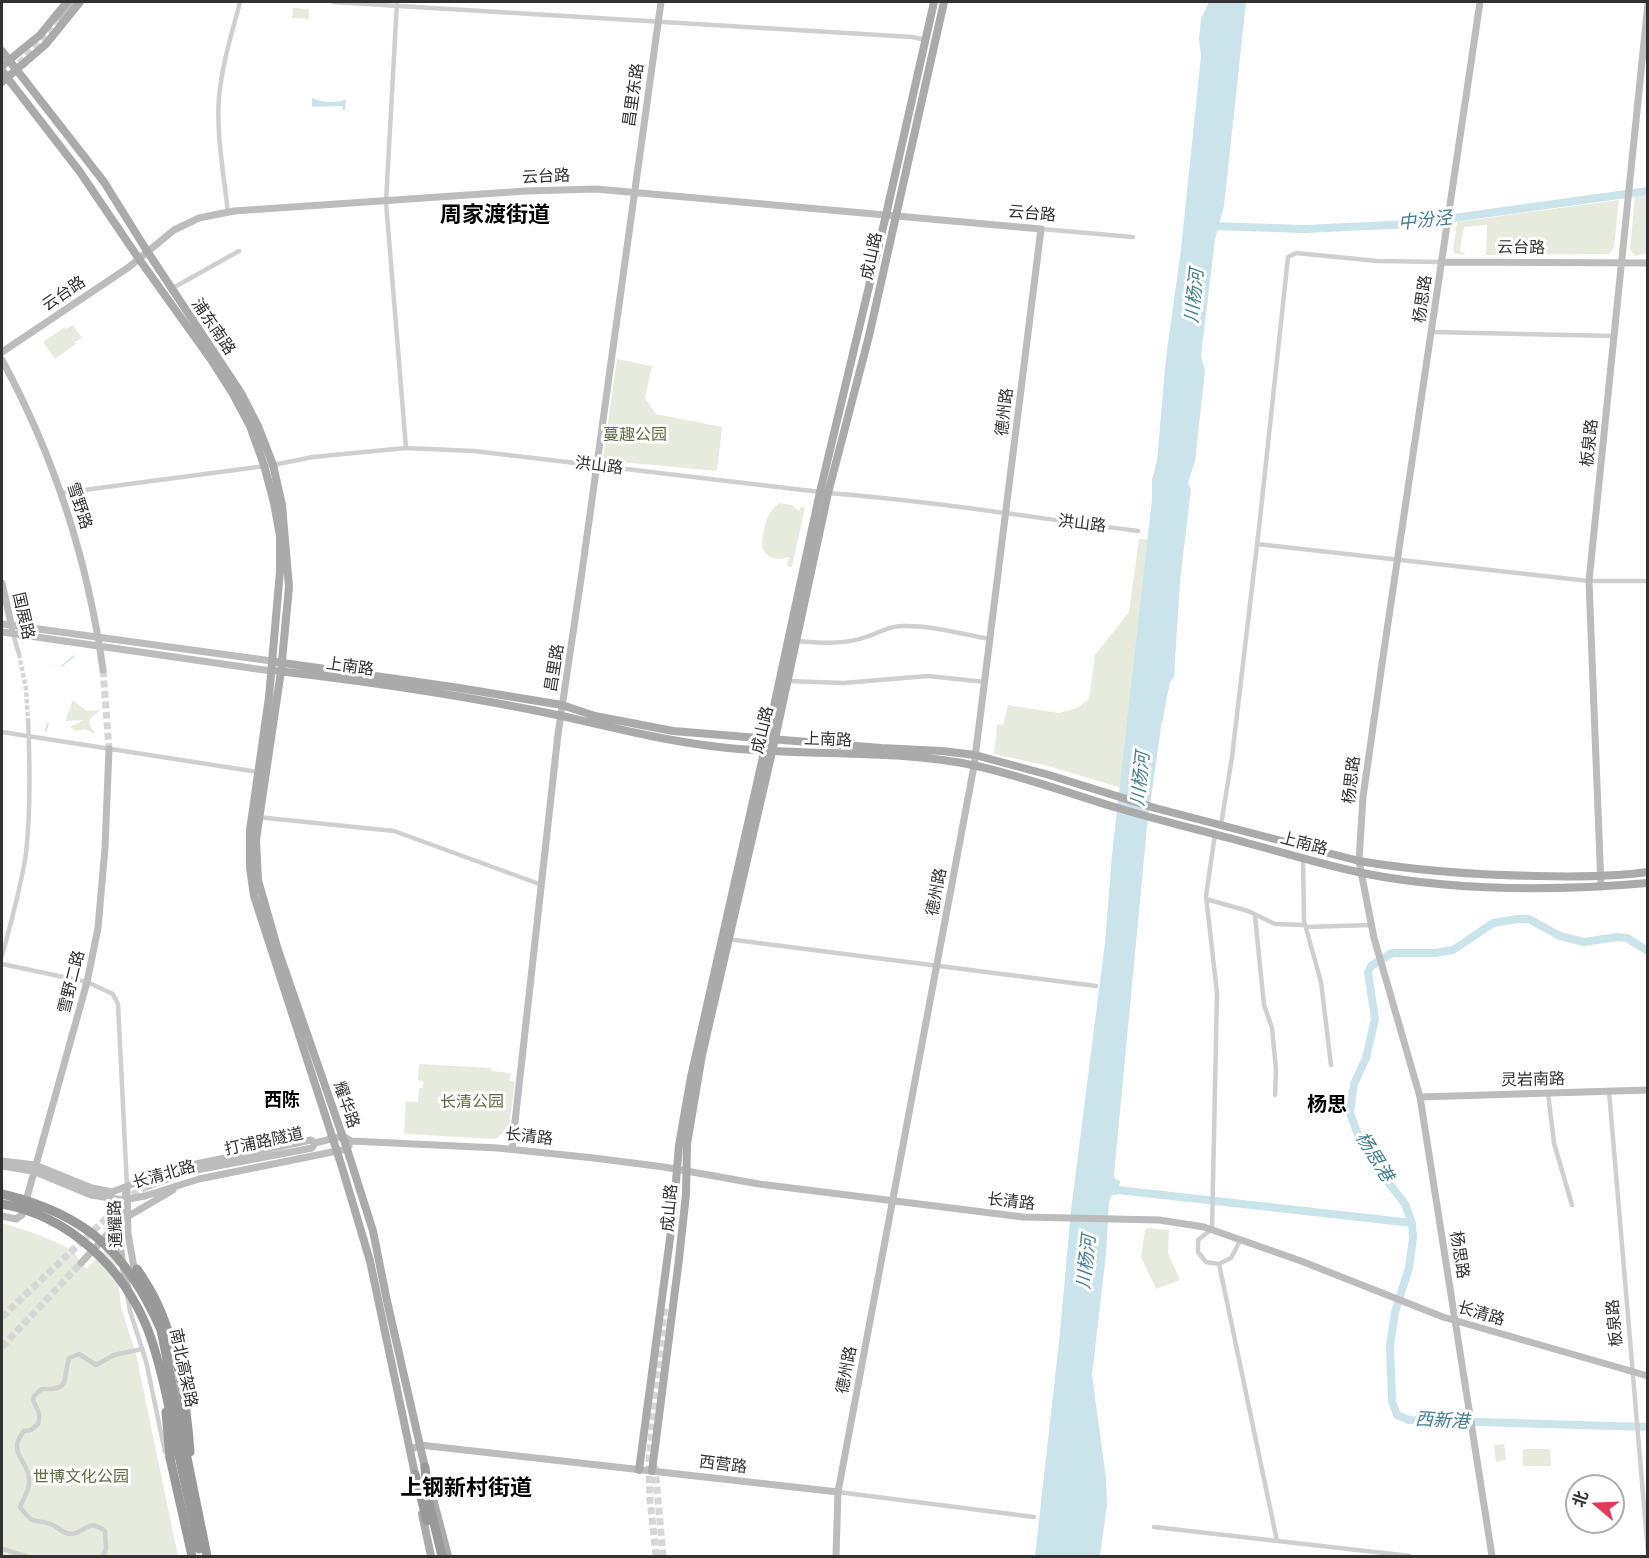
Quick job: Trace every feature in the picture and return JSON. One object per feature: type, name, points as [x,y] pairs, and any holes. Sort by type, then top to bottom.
[{"type":"highway","name":"南北高架路","points":[[2,1194],[24,1199],[58,1213],[99,1238],[126,1265],[148,1301],[161,1330],[209,1557]]},
{"type":"highway","name":"南北高架路","points":[[2,1204],[46,1218],[71,1232],[105,1261],[138,1307],[148,1330],[165,1389],[201,1557]]},
{"type":"highway","points":[[99,1238],[127,1257],[154,1296],[167,1328],[185,1406],[190,1452]]},
{"type":"highway","points":[[165,1389],[166,1433],[170,1458],[192,1557]]},
{"type":"highway","points":[[425,1467],[428,1495],[442,1557]]},
{"type":"highway","points":[[415,1474],[436,1557]]},
{"type":"main road","points":[[2,66],[40,35],[67,2]]},
{"type":"main road","points":[[3,77],[17,70],[46,44],[80,2]]},
{"type":"main road","name":"成山路","points":[[890,216],[934,2]]},
{"type":"main road","name":"成山路","points":[[639,1470],[676,1188],[676,1169],[691,1077],[771,739],[824,493],[944,2]]},
{"type":"main road","name":"浦东南路","points":[[2,51],[104,182],[171,289],[241,393],[258,426],[273,465],[282,505],[290,587],[276,662]]},
{"type":"main road","name":"浦东南路","points":[[3,77],[80,172],[212,361],[250,426],[264,465],[280,536],[276,662]]},
{"type":"main road","name":"成山路","points":[[771,739],[788,681],[824,493]]},
{"type":"main road","name":"耀华路","points":[[431,1557],[370,1261],[254,896],[249,850],[255,817],[281,671],[276,662],[271,670],[258,772],[255,817],[261,894],[373,1232],[425,1467],[448,1557]]},
{"type":"main road","name":"上南路","points":[[276,662],[562,705],[595,716],[674,731],[975,755],[1155,808],[1359,861],[1448,873],[1600,877],[1647,872]]},
{"type":"main road","name":"上南路","points":[[271,670],[434,693],[561,716],[680,742],[768,752],[906,757],[974,765],[1154,818],[1360,873],[1448,884],[1600,887],[1647,883]]},
{"type":"main road","name":"成山路","points":[[652,1471],[679,1259],[689,1128],[725,939]]},
{"type":"street","points":[[61,18],[74,2]]},
{"type":"street","points":[[228,213],[219,123],[219,99],[222,76],[240,2]]},
{"type":"street","points":[[333,2],[397,4],[934,42]]},
{"type":"street","name":"昌里东路","points":[[634,192],[661,2]]},
{"type":"street","name":"杨思路","points":[[1480,2],[1363,796],[1359,861],[1371,925],[1420,1097],[1492,1557]]},
{"type":"street","name":"板泉路","points":[[1600,887],[1589,581],[1647,3]]},
{"type":"street","points":[[397,4],[386,202],[406,448]]},
{"type":"street","name":"云台路","points":[[2,352],[139,259],[180,226],[199,218],[228,213],[570,189],[621,190],[1133,237]]},
{"type":"street","name":"昌里路","points":[[512,1149],[562,705],[634,192]]},
{"type":"street","name":"德州路","points":[[836,1557],[838,1492],[974,765],[1041,229]]},
{"type":"street","points":[[171,289],[240,251]]},
{"type":"street","name":"云台路","points":[[1257,544],[1288,257],[1294,253],[1377,261],[1647,263]]},
{"type":"street","points":[[1431,332],[1613,336]]},
{"type":"street","name":"雪野路","points":[[2,360],[33,424],[61,493],[81,558],[103,670]]},
{"type":"street","name":"洪山路","points":[[61,493],[273,465],[313,457],[406,448],[466,450],[824,493],[948,505],[1138,531]]},
{"type":"street","points":[[1221,825],[1231,768],[1257,544],[1589,581],[1647,581]]},
{"type":"street","name":"国展路","points":[[2,583],[18,654]]},
{"type":"street","name":"上南路","points":[[2,624],[12,630],[100,646],[271,670]]},
{"type":"street","points":[[796,640],[816,643],[846,641],[866,637],[887,627],[901,626],[924,627],[990,639]]},
{"type":"street","name":"上南路","points":[[2,632],[12,630],[98,637],[276,662]]},
{"type":"street","points":[[788,681],[843,683],[928,676],[985,682]]},
{"type":"street","points":[[2,956],[26,853],[29,792],[28,720]]},
{"type":"street","points":[[2,732],[258,772]]},
{"type":"street","name":"雪野二路","points":[[2,1216],[16,1219],[22,1215],[87,982],[98,928],[105,848],[109,749]]},
{"type":"street","points":[[255,817],[394,831],[542,885]]},
{"type":"street","points":[[1215,834],[1206,899],[1217,993],[1212,1229],[1198,1240],[1198,1252],[1206,1262],[1219,1264],[1231,1258],[1241,1239]]},
{"type":"street","points":[[1304,858],[1306,926],[1321,982],[1331,1065]]},
{"type":"street","points":[[1206,899],[1248,910],[1255,916],[1281,925],[1371,925]]},
{"type":"street","points":[[1255,916],[1264,1005],[1272,1028],[1275,1095]]},
{"type":"street","points":[[725,939],[1096,986]]},
{"type":"street","points":[[2,964],[87,982],[113,994],[118,1004],[128,1187]]},
{"type":"street","name":"灵岩南路","points":[[1420,1097],[1647,1090]]},
{"type":"street","name":"板泉路","points":[[1609,1091],[1647,1553]]},
{"type":"street","points":[[1548,1093],[1554,1143],[1572,1205]]},
{"type":"street","points":[[333,1139],[343,1136]]},
{"type":"street","name":"长清路","points":[[343,1136],[351,1141],[512,1149],[676,1169],[759,1184],[1023,1217],[1159,1220],[1212,1229],[1455,1321],[1647,1376]]},
{"type":"street","name":"长清北路","points":[[2,1161],[34,1168],[92,1188],[112,1192],[172,1169],[311,1140],[315,1143],[333,1139]]},
{"type":"street","points":[[337,1152],[347,1149],[351,1141]]},
{"type":"street","name":"打浦路隧道","points":[[149,1186],[186,1172],[312,1148],[315,1143]]},
{"type":"street","name":"长清北路","points":[[2,1166],[34,1168],[91,1195],[126,1200],[206,1178],[337,1152]]},
{"type":"street","points":[[81,1263],[99,1238],[123,1219],[184,1185]]},
{"type":"street","name":"通耀路","points":[[128,1187],[121,1247],[125,1277],[157,1366],[192,1557]]},
{"type":"street","name":"通耀路","points":[[123,1219],[136,1274],[171,1365],[209,1557]]},
{"type":"street","points":[[99,1238],[112,1237],[118,1240],[121,1247]]},
{"type":"street","points":[[669,1244],[668,1299],[679,1259]]},
{"type":"street","points":[[1219,1264],[1277,1541]]},
{"type":"street","points":[[125,1277],[130,1311],[142,1348],[192,1557]]},
{"type":"street","points":[[103,1557],[106,1539],[105,1532],[99,1527],[86,1526],[77,1533],[65,1533],[52,1524],[36,1522],[20,1507],[29,1488],[29,1477],[26,1467],[17,1454],[16,1446],[24,1431],[31,1430],[38,1424],[39,1413],[34,1406],[33,1398],[42,1389],[53,1390],[62,1386],[66,1379],[69,1358],[79,1354],[96,1365],[114,1355],[142,1348]]},
{"type":"street","points":[[410,1450],[420,1445]]},
{"type":"street","name":"西营路","points":[[420,1445],[838,1492],[1034,1517]]},
{"type":"street","points":[[1154,1527],[1410,1557]]},
{"type":"street","points":[[2,1549],[26,1557]]},
{"type":"green space","points":[[293,8],[309,9],[309,19],[292,18]]},
{"type":"green space","points":[[1647,195],[1647,253],[1635,256],[1630,249],[1635,197]]},
{"type":"green space","points":[[1619,200],[1614,247],[1609,254],[1486,255],[1487,225],[1464,227],[1460,250],[1466,255],[1455,254],[1453,250],[1457,222]]},
{"type":"green space","points":[[73,325],[82,338],[55,359],[43,342],[65,327],[66,329]]},
{"type":"green space","name":"蔓趣公园","points":[[617,359],[652,366],[645,398],[656,414],[722,427],[717,471],[610,461],[603,457]]},
{"type":"green space","points":[[780,503],[792,505],[799,511],[801,507],[805,508],[792,567],[787,566],[789,557],[773,558],[762,547],[768,517]]},
{"type":"green space","points":[[1139,539],[1148,539],[1121,788],[1049,766],[994,754],[997,725],[1003,725],[1008,705],[1059,713],[1077,708],[1089,699],[1095,655],[1129,612]]},
{"type":"green space","points":[[72,700],[87,711],[100,710],[90,719],[89,723],[95,734],[84,729],[76,731],[70,727],[84,720],[66,721]]},
{"type":"green space","name":"长清公园","points":[[419,1064],[491,1068],[491,1071],[511,1073],[510,1081],[515,1081],[509,1128],[496,1139],[404,1134],[406,1101],[418,1102],[419,1088],[423,1088],[423,1081],[418,1080]]},
{"type":"green space","name":"世博文化公园","points":[[2,1223],[65,1247],[74,1253],[87,1268],[111,1244],[115,1245],[121,1307],[136,1354],[178,1556],[2,1556]]},
{"type":"green space","points":[[1148,1228],[1169,1230],[1168,1253],[1180,1280],[1156,1289],[1141,1257],[1145,1230]]},
{"type":"green space","points":[[1504,1444],[1506,1460],[1496,1462],[1494,1445]]},
{"type":"green space","points":[[1523,1449],[1550,1449],[1551,1466],[1523,1466]]},
{"type":"water","name":"川杨河","points":[[1209,2],[1246,2],[1224,206],[1215,239],[1201,356],[1205,371],[1195,461],[1188,483],[1191,489],[1180,581],[1174,677],[1170,682],[1161,727],[1147,827],[1114,1175],[1115,1179],[1120,1181],[1118,1195],[1112,1195],[1109,1202],[1106,1254],[1092,1375],[1106,1478],[1107,1505],[1100,1556],[1035,1556],[1071,1210],[1105,943],[1112,855],[1152,500],[1152,479],[1157,461],[1166,358],[1181,249],[1201,56],[1199,39],[1201,19]]},
{"type":"water","points":[[312,98],[329,102],[346,99],[345,110],[342,106],[313,107]]},
{"type":"waterway","name":"中汾泾","points":[[1210,226],[1305,229],[1410,224],[1648,191]]},
{"type":"waterway","points":[[62,666],[74,656]]},
{"type":"waterway","points":[[46,731],[48,723]]},
{"type":"waterway","name":"杨思港","points":[[1648,951],[1627,938],[1617,937],[1584,942],[1560,936],[1529,919],[1518,919],[1493,923],[1453,950],[1435,953],[1392,953],[1371,966],[1368,972],[1375,1019],[1366,1058],[1354,1084],[1350,1113],[1361,1143],[1405,1204],[1412,1223],[1413,1238],[1409,1268],[1395,1312],[1390,1346],[1392,1401],[1397,1415],[1409,1420],[1648,1427]]},
{"type":"waterway","name":"杨思港","points":[[1109,1189],[1412,1223]]},
{"type":"tunnel","points":[[2,75],[23,60],[61,18]]},
{"type":"tunnel","points":[[19,654],[26,689],[28,720]]},
{"type":"tunnel","points":[[103,670],[109,749]]},
{"type":"tunnel","points":[[2,1317],[130,1196],[149,1186]]},
{"type":"tunnel","points":[[2,1347],[81,1263]]},
{"type":"tunnel","points":[[656,1556],[650,1500],[649,1459],[665,1305]]},
{"type":"tunnel","points":[[655,1466],[663,1556]]},
{"type":"district","name":"周家渡街道","points":[[495,216]]},
{"type":"district","name":"西陈","points":[[282,1101]]},
{"type":"district","name":"杨思","points":[[1327,1105]]},
{"type":"district","name":"上钢新村街道","points":[[466,1489]]},
{"type":"water label","name":"西新港","points":[[1442,1421]]}]
